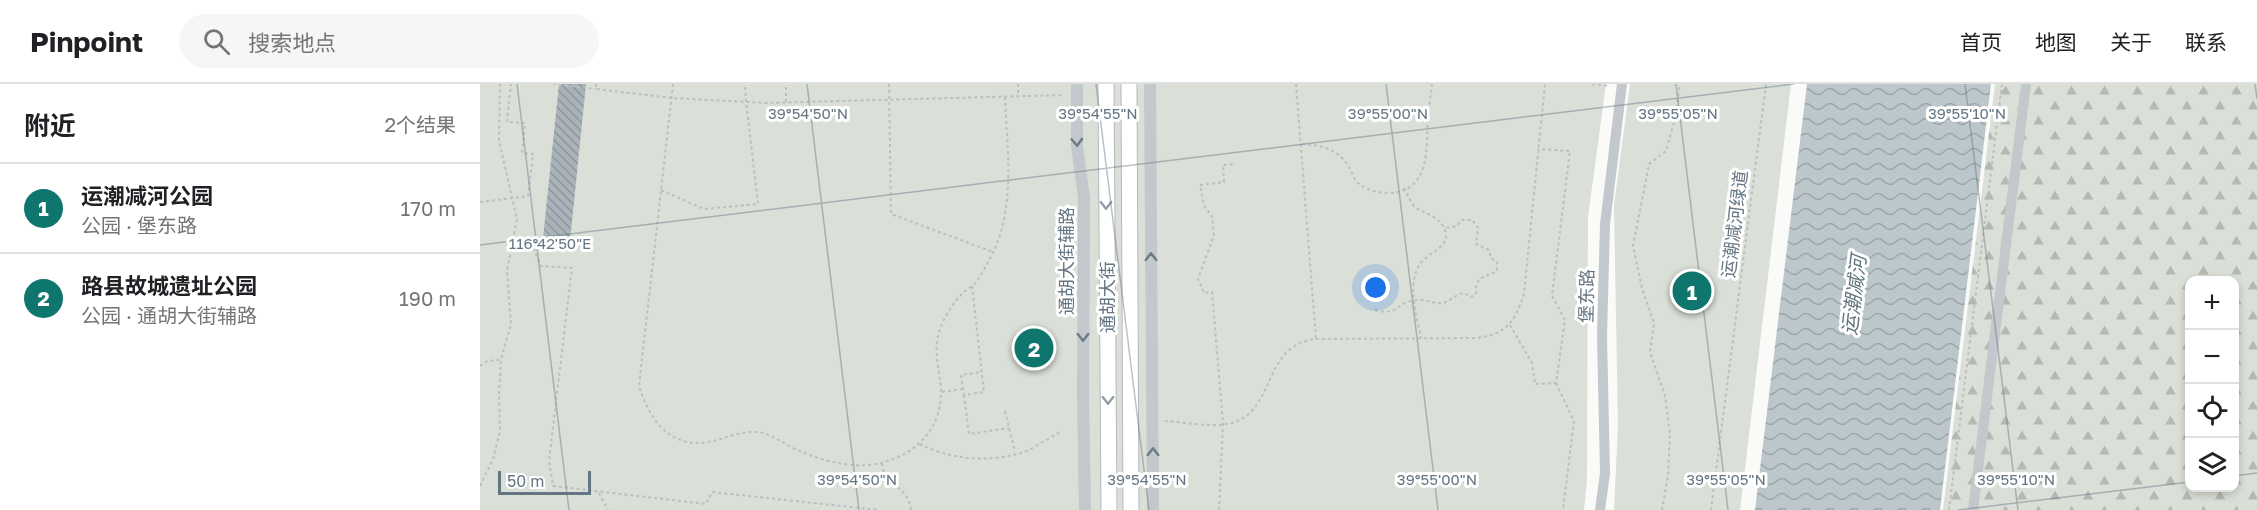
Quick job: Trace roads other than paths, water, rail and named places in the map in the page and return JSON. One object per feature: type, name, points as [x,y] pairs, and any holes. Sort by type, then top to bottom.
[{"type":"main road","name":"通胡大街","points":[[1106,84],[1108,510]]},
{"type":"main road","name":"通胡大街","points":[[1129,84],[1131,510]]},
{"type":"street","points":[[1150,84],[1153,510]]},
{"type":"street","points":[[1973,510],[2026,84]]},
{"type":"street","name":"堡东路","points":[[1600,510],[1605,474],[1602,336],[1605,224],[1622,86]]},
{"type":"street","name":"通胡大街辅路","points":[[1073,89],[1084,198],[1085,510]]},
{"type":"water","name":"运潮减河","points":[[1807,84],[1991,84],[1940,510],[1755,510]]},
{"type":"place","name":"运潮减河公园","points":[[1692,291]]},
{"type":"place","name":"路县故城遗址公园","points":[[1034,348]]}]
